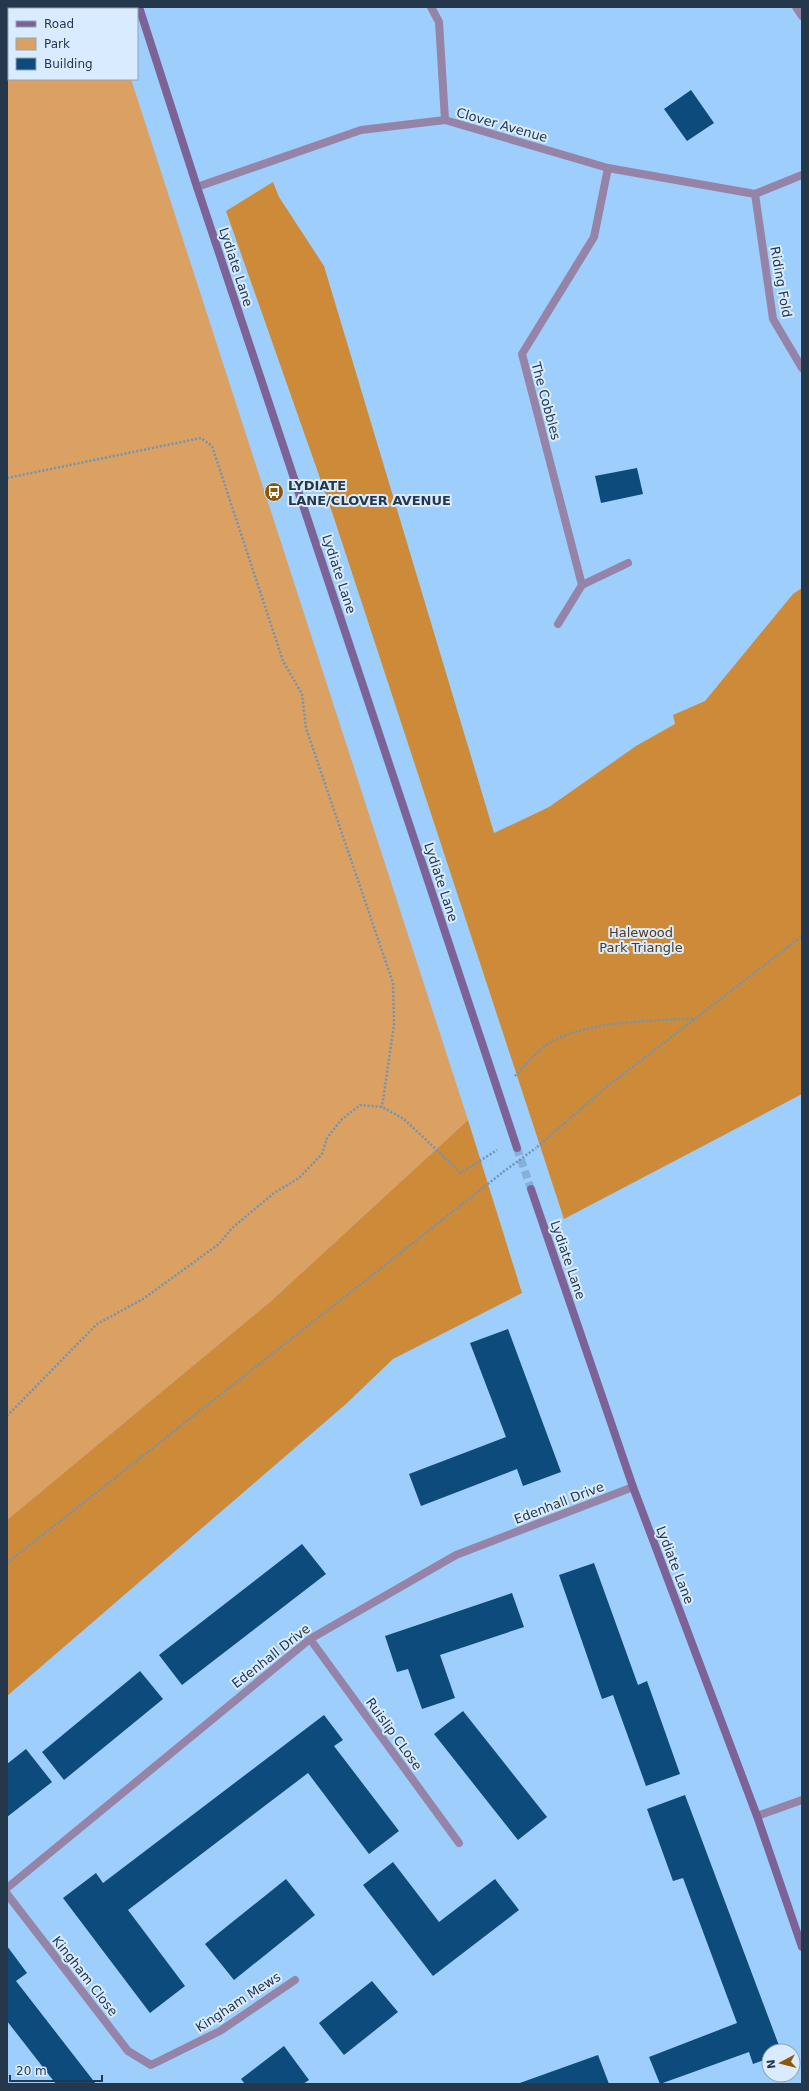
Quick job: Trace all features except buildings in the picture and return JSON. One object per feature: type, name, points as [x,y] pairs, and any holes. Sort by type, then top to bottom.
[{"type":"street","name":"Lydiate Lane","points":[[139,7],[197,187],[517,1148]]},
{"type":"street","points":[[431,7],[439,22],[445,120]]},
{"type":"street","points":[[796,7],[802,16]]},
{"type":"street","name":"Clover Avenue","points":[[197,187],[362,130],[445,120],[608,168],[756,194]]},
{"type":"street","name":"The Cobbles","points":[[582,585],[522,354],[594,237],[608,168]]},
{"type":"street","points":[[756,194],[802,175]]},
{"type":"street","name":"Riding Fold","points":[[756,194],[773,319],[802,368]]},
{"type":"street","points":[[558,624],[582,585],[628,563]]},
{"type":"street","name":"Lydiate Lane","points":[[531,1189],[633,1487],[757,1816],[802,1947]]},
{"type":"street","name":"Edenhall Drive","points":[[7,1888],[310,1638],[456,1556],[633,1487]]},
{"type":"street","name":"Ruislip CLose","points":[[310,1638],[459,1843]]},
{"type":"street","points":[[757,1816],[802,1800]]},
{"type":"street","name":"Kingham Close","points":[[7,1894],[128,2051],[151,2065]]},
{"type":"street","name":"Kingham Mews","points":[[151,2065],[220,2031],[295,1980]]},
{"type":"path","points":[[7,478],[201,438],[212,446],[283,661],[302,694],[306,728],[393,983],[394,1026],[382,1107]]},
{"type":"path","points":[[7,1563],[503,1172],[536,1148],[604,1089],[694,1018],[802,936]]},
{"type":"path","points":[[499,1093],[550,1043],[568,1034],[596,1026],[694,1018]]},
{"type":"path","points":[[7,1416],[97,1324],[143,1299],[219,1244],[232,1228],[274,1193],[299,1178],[322,1154],[327,1138],[342,1120],[360,1105],[382,1107],[404,1119],[461,1173],[514,1139]]},
{"type":"green space","points":[[7,7],[108,7],[8,8],[8,80],[131,80],[468,1120],[270,1302],[7,1520]]},
{"type":"green space","name":"Halewood Park Triangle","points":[[273,182],[279,197],[324,266],[494,833],[549,807],[636,746],[675,724],[673,715],[705,701],[793,594],[802,588],[802,1094],[564,1219],[333,515],[226,211]]},
{"type":"green space","points":[[468,1120],[522,1293],[393,1359],[346,1404],[7,1696],[7,1520],[270,1302]]},
{"type":"tunnel","points":[[517,1148],[531,1189]]},
{"type":"place","name":"LYDIATE LANE/CLOVER AVENUE","points":[[274,492]]}]
